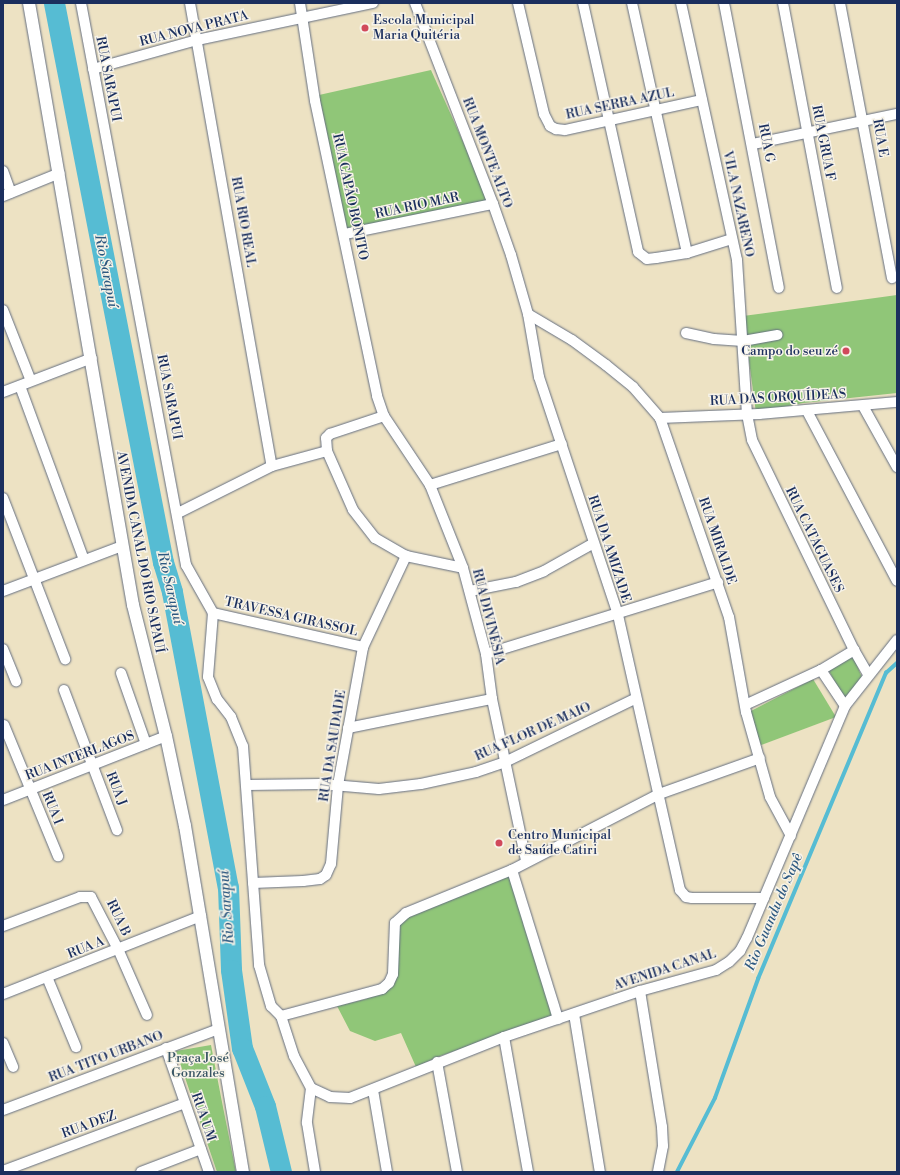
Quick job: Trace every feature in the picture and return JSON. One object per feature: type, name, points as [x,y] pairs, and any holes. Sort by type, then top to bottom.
[{"type":"street","name":"AVENIDA CANAL DO RIO SAPAUÍ","points":[[29,3],[92,358],[122,546],[139,635],[166,736],[201,916],[218,1029],[243,1172]]},
{"type":"street","name":"RUA SARAPUI","points":[[81,3],[92,70],[178,512],[186,565],[213,613]]},
{"type":"street","name":"RUA RIO REAL","points":[[190,3],[270,446],[272,466]]},
{"type":"street","name":"RUA CAPÃO BONITO","points":[[300,3],[315,101],[345,234],[377,396]]},
{"type":"street","name":"RUA NOVA PRATA","points":[[92,70],[197,40],[373,3]]},
{"type":"street","name":"RUA MONTE ALTO","points":[[415,3],[493,204],[528,314]]},
{"type":"street","name":"RUA SERRA AZUL","points":[[518,3],[544,114],[550,126],[556,130],[565,130],[702,100]]},
{"type":"street","points":[[582,3],[638,252],[648,259],[687,253],[732,239]]},
{"type":"street","points":[[632,3],[687,253]]},
{"type":"street","name":"VILA NAZARENO","points":[[681,3],[737,260],[747,414]]},
{"type":"street","name":"RUA G","points":[[724,3],[753,144],[778,288]]},
{"type":"street","name":"RUA GRUA F","points":[[783,3],[837,288]]},
{"type":"street","name":"RUA E","points":[[840,3],[892,278]]},
{"type":"street","points":[[753,144],[897,114]]},
{"type":"street","points":[[3,170],[7,194],[60,173]]},
{"type":"street","name":"RUA RIO MAR","points":[[345,234],[493,204]]},
{"type":"street","points":[[3,310],[31,381]]},
{"type":"street","name":"RUA MIRALDE","points":[[528,314],[572,340],[606,365],[633,387],[660,418],[729,617],[745,705],[770,797],[791,836]]},
{"type":"street","name":"RUA DA AMIZADE","points":[[528,314],[539,377],[618,615],[635,699],[683,895],[692,898],[764,898]]},
{"type":"street","points":[[686,333],[714,339],[743,341],[777,335]]},
{"type":"street","points":[[3,392],[92,358]]},
{"type":"street","points":[[20,386],[84,560]]},
{"type":"street","name":"RUA DIVINÉSIA","points":[[377,396],[384,416],[430,485],[463,568],[486,654],[492,699],[526,862]]},
{"type":"street","name":"RUA DAS ORQUÍDEAS","points":[[660,418],[807,411],[897,402]]},
{"type":"street","points":[[863,406],[897,467]]},
{"type":"street","points":[[807,411],[897,581]]},
{"type":"street","name":"RUA CATAGUASES","points":[[747,414],[757,454],[854,650],[868,674]]},
{"type":"street","points":[[384,416],[330,434],[326,438],[327,451],[353,510],[362,524],[375,538],[406,556],[463,568]]},
{"type":"street","points":[[430,485],[562,444]]},
{"type":"street","points":[[178,512],[272,466],[327,451]]},
{"type":"street","points":[[3,498],[65,659]]},
{"type":"street","points":[[470,590],[495,588],[523,579],[544,571],[594,543]]},
{"type":"street","points":[[3,591],[122,546]]},
{"type":"street","name":"RUA DA SAUDADE","points":[[253,883],[303,881],[320,879],[326,875],[331,864],[338,785],[363,646],[406,556]]},
{"type":"street","points":[[486,654],[618,615],[718,582]]},
{"type":"street","points":[[213,613],[208,677],[218,699],[230,717],[243,746],[259,965],[271,1006],[281,1016],[294,1056],[311,1088],[307,1123],[315,1172]]},
{"type":"street","name":"TRAVESSA GIRASSOL","points":[[213,613],[363,646]]},
{"type":"street","name":"AVENIDA CANAL","points":[[311,1088],[320,1094],[340,1099],[373,1090],[437,1062],[504,1037],[640,991],[716,970],[729,962],[740,952],[791,836],[845,706],[868,674],[897,640]]},
{"type":"street","points":[[3,649],[16,681]]},
{"type":"street","points":[[745,705],[821,670],[854,650]]},
{"type":"street","points":[[821,670],[845,706]]},
{"type":"street","points":[[121,673],[146,744]]},
{"type":"street","name":"RUA J","points":[[64,690],[118,830]]},
{"type":"street","points":[[348,728],[492,699]]},
{"type":"street","name":"RUA FLOR DE MAIO","points":[[247,785],[338,785],[379,789],[421,784],[476,772],[505,762],[635,699]]},
{"type":"street","name":"RUA I","points":[[4,725],[58,856]]},
{"type":"street","name":"RUA INTERLAGOS","points":[[3,800],[166,736]]},
{"type":"street","points":[[281,1016],[382,989],[393,974],[394,931],[399,918],[512,870],[659,794],[760,758]]},
{"type":"street","points":[[512,870],[558,1019]]},
{"type":"street","name":"RUA B","points":[[3,926],[87,896],[93,899],[118,949],[147,1015]]},
{"type":"street","name":"RUA A","points":[[3,994],[201,916]]},
{"type":"street","points":[[47,977],[76,1047]]},
{"type":"street","points":[[640,991],[662,1127],[663,1146],[658,1172]]},
{"type":"street","points":[[574,1014],[600,1172]]},
{"type":"street","name":"RUA TITO URBANO","points":[[3,1110],[218,1029]]},
{"type":"street","points":[[504,1037],[528,1172]]},
{"type":"street","points":[[3,1043],[13,1067]]},
{"type":"street","name":"RUA UM","points":[[166,1048],[209,1172]]},
{"type":"street","points":[[437,1062],[457,1172]]},
{"type":"street","points":[[373,1090],[387,1172]]},
{"type":"street","name":"RUA DEZ","points":[[3,1171],[185,1103]]},
{"type":"street","points":[[141,1172],[201,1149]]},
{"type":"green space","points":[[431,70],[490,202],[347,230],[319,95]]},
{"type":"green space","name":"Campo do seu zé","points":[[897,295],[897,393],[803,403],[756,413],[743,316]]},
{"type":"green space","points":[[852,653],[863,680],[844,699],[829,671]]},
{"type":"green space","points":[[813,679],[836,717],[761,745],[749,712]]},
{"type":"green space","points":[[510,873],[555,1017],[440,1056],[416,1067],[401,1033],[375,1041],[350,1031],[337,1006],[366,999],[389,987],[396,929],[407,914]]},
{"type":"green space","name":"Praça José Gonzales","points":[[211,1045],[236,1172],[217,1172],[176,1051]]},
{"type":"waterway","name":"Rio Sarapuí","points":[[54,3],[163,562],[172,592],[228,887],[231,970],[242,1048],[265,1106],[281,1172]]},
{"type":"waterway","name":"Rio Guandu do Sapê","points":[[677,1172],[715,1098],[758,979],[886,673],[897,663]]},
{"type":"place","name":"Escola Municipal Maria Quitéria","points":[[365,28]]},
{"type":"place","name":"Campo do seu zé","points":[[846,351]]},
{"type":"place","name":"Centro Municipal de Saúde Catiri","points":[[499,843]]}]
